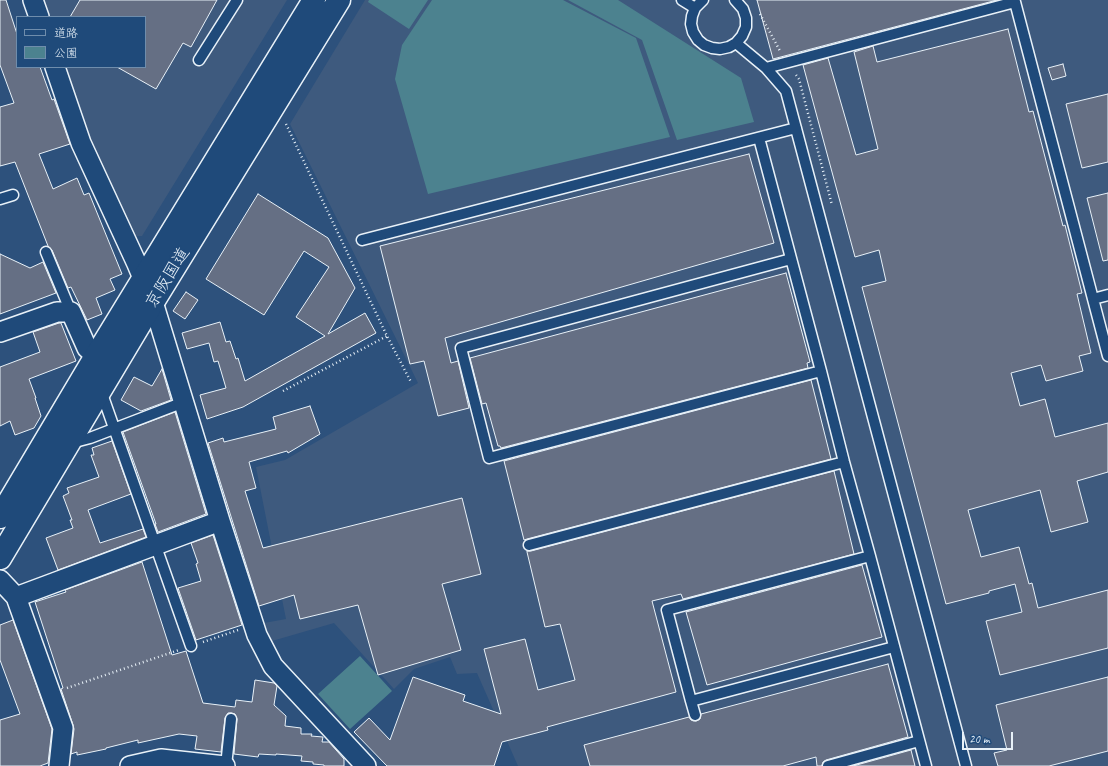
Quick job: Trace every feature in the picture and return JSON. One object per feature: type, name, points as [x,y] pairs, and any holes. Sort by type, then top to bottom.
[{"type":"highway","name":"京阪国道","points":[[0,517],[143,278],[314,0]]},
{"type":"highway","name":"京阪国道","points":[[0,558],[153,302],[339,0]]},
{"type":"street","points":[[33,0],[39,16]]},
{"type":"street","points":[[55,68],[81,143],[153,302],[220,521],[257,635],[273,666],[366,766]]},
{"type":"street","points":[[0,332],[57,312],[72,312],[87,348],[96,356]]},
{"type":"street","points":[[16,597],[220,521]]},
{"type":"street","points":[[0,580],[16,597],[63,728],[59,766]]},
{"type":"street","points":[[130,766],[161,759],[226,766]]},
{"type":"lane","points":[[199,60],[237,0]]},
{"type":"lane","points":[[682,0],[695,8]]},
{"type":"lane","points":[[703,0],[695,8],[692,16],[691,24],[693,32],[698,40],[704,45],[716,49],[729,48],[736,43],[742,36],[746,27],[746,18],[742,9],[735,0]]},
{"type":"lane","points":[[766,68],[1015,2],[1108,356]]},
{"type":"lane","points":[[736,43],[766,68],[786,91],[966,766]]},
{"type":"lane","points":[[362,240],[796,128]]},
{"type":"lane","points":[[759,138],[926,766]]},
{"type":"lane","points":[[0,199],[13,195]]},
{"type":"lane","points":[[46,252],[72,312]]},
{"type":"lane","points":[[791,259],[461,348],[489,458],[821,371]]},
{"type":"lane","points":[[1093,299],[1108,294]]},
{"type":"lane","points":[[100,390],[191,646]]},
{"type":"lane","points":[[68,444],[114,429],[184,402]]},
{"type":"lane","points":[[529,545],[844,462]]},
{"type":"lane","points":[[695,716],[667,610],[870,556]]},
{"type":"lane","points":[[691,701],[894,647]]},
{"type":"lane","points":[[226,766],[231,719]]},
{"type":"lane","points":[[828,766],[919,741]]},
{"type":"path","points":[[757,9],[782,54]]},
{"type":"path","points":[[285,122],[387,336],[411,382]]},
{"type":"path","points":[[283,391],[387,336]]},
{"type":"path","points":[[51,694],[254,625]]},
{"type":"shaded area","points":[[42,0],[287,0],[142,236],[133,236],[89,142],[64,68],[146,68],[146,16],[48,16]]},
{"type":"shaded area","points":[[365,0],[1108,0],[1108,766],[518,766],[477,673],[457,674],[450,657],[414,669],[394,689],[334,623],[272,641],[264,623],[286,619],[256,467],[285,460],[418,383],[290,124]]},
{"type":"green space","points":[[369,0],[428,0],[409,29],[368,2]]},
{"type":"green space","points":[[432,0],[563,0],[636,38],[670,137],[428,194],[395,79],[402,45]]},
{"type":"green space","points":[[568,0],[618,0],[741,78],[754,122],[677,140],[642,40]]},
{"type":"green space","points":[[360,656],[392,691],[350,729],[318,694]]},
{"type":"building","points":[[0,0],[6,0],[16,31],[16,68],[40,68],[52,100],[54,99],[70,144],[39,154],[53,189],[77,178],[84,195],[89,193],[122,274],[110,279],[115,290],[96,298],[102,314],[87,320],[71,287],[68,288],[52,250],[48,246],[15,162],[0,166],[0,107],[14,103],[0,65]]},
{"type":"building","points":[[80,0],[217,0],[191,47],[183,43],[156,89],[119,68],[146,68],[146,16],[71,16]]},
{"type":"building","points":[[757,0],[997,0],[773,59]]},
{"type":"building","points":[[1008,29],[1029,112],[1033,111],[1063,226],[1065,225],[1082,293],[1077,294],[1091,353],[1079,356],[1083,371],[1046,381],[1041,365],[1011,373],[1020,406],[1045,399],[1055,437],[1108,423],[1108,472],[1077,481],[1088,522],[1051,532],[1040,490],[968,510],[981,557],[1019,547],[1029,584],[1032,583],[1038,608],[1108,590],[1108,648],[1000,675],[986,621],[1022,612],[1015,584],[989,591],[989,593],[946,604],[862,287],[886,281],[879,250],[855,257],[803,65],[828,58],[856,155],[878,149],[854,52],[873,46],[877,62]]},
{"type":"building","points":[[1063,64],[1066,76],[1052,80],[1048,68]]},
{"type":"building","points":[[1108,94],[1108,162],[1082,168],[1066,104]]},
{"type":"building","points":[[749,154],[774,243],[445,338],[451,363],[458,361],[469,408],[438,416],[424,361],[410,364],[380,246]]},
{"type":"building","points":[[1108,193],[1108,260],[1103,261],[1087,198]]},
{"type":"building","points":[[258,194],[328,238],[355,288],[328,334],[365,313],[376,333],[243,407],[207,419],[200,395],[226,388],[218,361],[214,362],[209,343],[187,349],[182,333],[220,322],[226,342],[230,341],[236,359],[238,358],[245,381],[325,336],[296,317],[329,267],[304,251],[264,315],[206,279]]},
{"type":"building","points":[[0,254],[30,268],[43,262],[56,293],[0,314]]},
{"type":"building","points":[[786,273],[810,362],[807,363],[808,368],[501,448],[498,446],[486,403],[482,404],[470,358]]},
{"type":"building","points":[[186,292],[198,300],[185,319],[173,311]]},
{"type":"building","points":[[61,323],[76,361],[29,379],[41,416],[34,428],[15,435],[10,421],[0,426],[0,367],[40,352],[33,332]]},
{"type":"building","points":[[162,369],[171,400],[141,411],[121,400],[134,377],[152,386]]},
{"type":"building","points":[[811,380],[831,459],[524,540],[504,461]]},
{"type":"building","points":[[310,406],[320,434],[288,453],[287,451],[249,462],[256,488],[245,491],[263,548],[462,498],[481,574],[442,584],[461,650],[378,675],[358,605],[300,619],[294,595],[259,606],[208,443],[223,438],[224,442],[276,429],[273,417]]},
{"type":"building","points":[[175,412],[206,514],[158,532],[123,432]]},
{"type":"building","points":[[112,441],[131,494],[88,510],[100,543],[143,529],[146,537],[58,570],[46,538],[73,528],[70,520],[72,520],[63,496],[69,493],[67,488],[99,477],[91,455],[94,455],[92,448]]},
{"type":"building","points":[[834,471],[854,554],[683,599],[681,594],[652,601],[676,692],[547,727],[548,730],[502,742],[494,766],[387,766],[354,732],[369,718],[390,740],[413,677],[465,695],[463,701],[501,714],[484,649],[525,639],[538,690],[575,680],[560,624],[545,627],[527,551]]},
{"type":"building","points":[[213,535],[242,625],[196,640],[178,588],[201,581],[196,564],[198,563],[191,543]]},
{"type":"building","points":[[142,562],[172,655],[186,651],[203,703],[235,707],[236,700],[252,702],[255,680],[274,683],[277,686],[274,705],[286,716],[285,726],[301,728],[301,734],[312,734],[311,736],[323,737],[322,742],[329,742],[344,759],[344,766],[324,766],[313,764],[313,762],[301,761],[302,756],[259,754],[258,757],[234,754],[237,719],[235,714],[231,713],[228,713],[225,718],[221,752],[195,749],[197,736],[179,734],[138,743],[138,740],[77,755],[77,752],[71,754],[74,729],[61,689],[63,688],[35,602],[66,592],[65,590]]},
{"type":"building","points":[[862,565],[882,637],[707,685],[686,612]]},
{"type":"building","points":[[13,620],[52,729],[48,763],[40,766],[0,766],[0,720],[20,714],[0,660],[0,625]]},
{"type":"building","points":[[888,664],[908,737],[826,760],[823,762],[822,766],[817,766],[816,757],[783,766],[590,766],[584,745],[689,717],[691,720],[696,721],[700,719],[701,714]]},
{"type":"building","points":[[1108,677],[1108,751],[1049,766],[998,766],[994,753],[1007,750],[996,705]]},
{"type":"building","points":[[911,750],[915,766],[853,766]]}]
